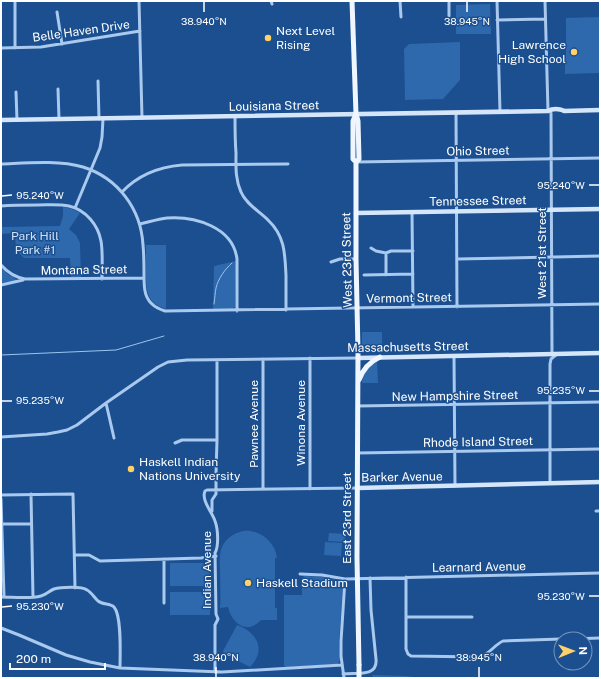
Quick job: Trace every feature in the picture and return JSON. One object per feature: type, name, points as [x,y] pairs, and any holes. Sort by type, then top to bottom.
[{"type":"main road","name":"West 23rd Street","points":[[352,1],[356,114],[353,121],[353,159],[356,162],[358,358]]},
{"type":"main road","name":"Louisiana Street","points":[[1,120],[549,112],[550,110],[561,109],[565,111],[600,110]]},
{"type":"main road","name":"Tennessee Street","points":[[356,213],[600,209]]},
{"type":"main road","name":"Massachusetts Street","points":[[358,358],[600,353]]},
{"type":"main road","points":[[358,385],[361,375],[367,366],[380,357]]},
{"type":"main road","name":"East 23rd Street","points":[[358,358],[357,488],[359,678]]},
{"type":"main road","name":"Barker Avenue","points":[[357,488],[600,482]]},
{"type":"street","points":[[15,1],[15,48]]},
{"type":"street","points":[[139,1],[142,118]]},
{"type":"street","points":[[400,1],[401,17]]},
{"type":"street","points":[[449,1],[449,16]]},
{"type":"street","points":[[497,1],[500,112]]},
{"type":"street","name":"West 21st Street","points":[[545,1],[551,159],[551,305],[553,354],[550,364],[550,483]]},
{"type":"street","points":[[57,12],[62,44]]},
{"type":"street","points":[[497,20],[545,19]]},
{"type":"street","name":"Belle Haven Drive","points":[[1,48],[41,47],[140,31]]},
{"type":"street","points":[[75,208],[101,143],[103,131],[98,81]]},
{"type":"street","points":[[58,89],[59,119]]},
{"type":"street","points":[[16,92],[17,120]]},
{"type":"street","points":[[456,113],[457,307]]},
{"type":"street","points":[[235,116],[237,179],[243,196],[272,224],[283,244],[285,260],[286,310]]},
{"type":"street","name":"Ohio Street","points":[[356,162],[600,158]]},
{"type":"street","points":[[1,164],[59,163],[74,165],[90,170],[106,179],[122,192],[132,205],[140,224],[143,243],[144,278]]},
{"type":"street","points":[[122,192],[127,186],[140,177],[165,167],[182,165],[288,164]]},
{"type":"street","points":[[1,206],[56,205],[75,208],[89,217],[98,231],[102,246],[102,279]]},
{"type":"street","points":[[412,212],[413,307]]},
{"type":"street","points":[[140,224],[167,218],[183,218],[204,223],[224,234],[231,242],[236,253],[237,310]]},
{"type":"street","points":[[371,248],[376,251],[386,253],[391,251],[412,251]]},
{"type":"street","points":[[386,253],[386,275]]},
{"type":"street","points":[[457,259],[600,256]]},
{"type":"street","points":[[331,262],[340,259],[356,259]]},
{"type":"street","name":"Montana Street","points":[[1,265],[10,274],[25,279]]},
{"type":"street","points":[[364,275],[413,274]]},
{"type":"street","name":"Vermont Street","points":[[144,278],[145,291],[153,306],[169,312],[600,304]]},
{"type":"street","name":"Montana Street","points":[[1,285],[25,279],[144,278]]},
{"type":"street","points":[[544,354],[550,350],[552,345]]},
{"type":"street","points":[[550,364],[553,354]]},
{"type":"street","points":[[454,356],[455,486]]},
{"type":"street","name":"Winona Avenue","points":[[310,358],[310,488]]},
{"type":"street","name":"Massachusetts Street","points":[[1,437],[47,434],[64,431],[77,425],[148,373],[163,364],[179,361],[358,358]]},
{"type":"street","name":"Pawnee Avenue","points":[[263,359],[263,489]]},
{"type":"street","name":"Indian Avenue","points":[[212,516],[211,502],[216,494],[217,360]]},
{"type":"street","name":"New Hampshire Street","points":[[358,406],[600,402]]},
{"type":"street","points":[[106,403],[114,438]]},
{"type":"street","points":[[175,443],[182,440],[217,440]]},
{"type":"street","name":"Rhode Island Street","points":[[357,453],[600,449]]},
{"type":"street","name":"Barker Avenue","points":[[205,491],[357,488]]},
{"type":"street","name":"Indian Avenue","points":[[205,491],[204,497],[216,523],[217,530],[216,614],[218,619],[215,625],[215,672]]},
{"type":"street","points":[[31,494],[33,597]]},
{"type":"street","points":[[1,495],[72,494],[75,588]]},
{"type":"street","points":[[1,499],[2,597],[33,597],[45,594],[56,588],[85,588],[99,602],[110,605],[115,609],[119,620],[120,668]]},
{"type":"street","points":[[1,524],[32,524]]},
{"type":"street","points":[[75,555],[88,555],[100,561],[201,558],[216,556]]},
{"type":"street","points":[[164,559],[164,603]]},
{"type":"street","name":"Learnard Avenue","points":[[300,574],[322,575],[345,579],[600,573]]},
{"type":"street","points":[[406,577],[406,649],[408,655],[413,657],[480,657],[488,654],[496,645],[503,641],[553,639]]},
{"type":"street","points":[[343,674],[367,673],[372,671],[376,666],[377,662],[371,610],[370,578]]},
{"type":"street","points":[[344,678],[341,641],[345,579]]},
{"type":"street","points":[[406,617],[472,617]]},
{"type":"street","points":[[1,628],[66,655],[120,668],[215,672],[342,665]]},
{"type":"green space","points":[[490,4],[491,34],[456,34],[456,5]]},
{"type":"green space","points":[[600,17],[600,73],[565,74],[566,18]]},
{"type":"green space","points":[[460,42],[460,80],[443,99],[405,100],[404,49],[409,44]]},
{"type":"green space","name":"Park Hill Park #1","points":[[63,207],[80,213],[69,229],[76,235],[80,243],[81,277],[71,277],[70,258],[24,258],[16,250],[15,233],[1,234],[1,227],[60,226],[63,216]]},
{"type":"green space","points":[[146,245],[166,245],[166,309],[154,303],[148,294],[146,283]]},
{"type":"green space","points":[[236,261],[235,307],[232,309],[213,309],[214,266]]},
{"type":"green space","points":[[1,268],[15,278],[16,280],[1,283]]},
{"type":"green space","points":[[362,332],[382,332],[382,352],[364,351],[362,348]]},
{"type":"green space","points":[[377,361],[378,383],[362,383],[366,370]]},
{"type":"green space","name":"Haskell Stadium","points":[[243,531],[255,532],[265,537],[273,546],[277,558],[275,558],[275,608],[277,608],[277,620],[261,620],[250,627],[241,626],[237,623],[228,607],[220,608],[220,553],[224,544],[230,537]]},
{"type":"green space","points":[[329,533],[346,534],[345,542],[328,541]]},
{"type":"green space","points":[[325,542],[342,543],[341,556],[324,555]]},
{"type":"green space","points":[[170,563],[209,563],[210,586],[170,586]]},
{"type":"green space","points":[[304,576],[322,577],[341,581],[343,583],[339,642],[340,660],[337,664],[284,666],[284,595],[302,595],[302,580]]},
{"type":"green space","points":[[170,592],[210,592],[210,615],[170,615]]},
{"type":"green space","points":[[237,625],[250,632],[259,648],[255,661],[250,667],[224,654],[223,651]]},
{"type":"green space","points":[[372,675],[406,676],[421,678],[374,678]]},
{"type":"waterway","points":[[214,304],[218,281],[224,271],[232,263]]},
{"type":"waterway","points":[[1,355],[116,350],[164,336]]},
{"type":"place","name":"Next Level Rising","points":[[268,38]]},
{"type":"place","name":"Lawrence High School","points":[[574,52]]},
{"type":"place","name":"Haskell Indian Nations University","points":[[131,469]]},
{"type":"place","name":"Haskell Stadium","points":[[248,583]]}]
